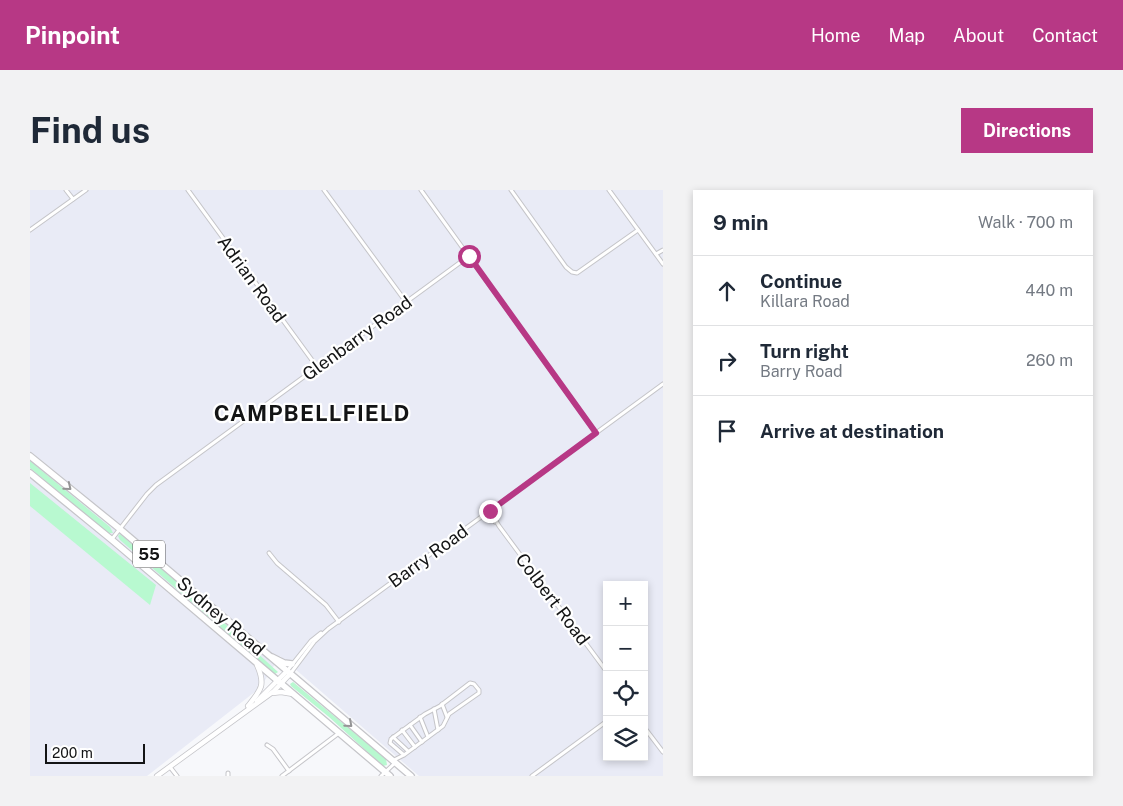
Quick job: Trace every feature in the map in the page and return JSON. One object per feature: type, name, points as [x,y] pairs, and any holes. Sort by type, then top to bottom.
[{"type":"highway","name":"Sydney Road","points":[[30,456],[120,529],[411,776]]},
{"type":"highway","name":"Sydney Road","points":[[30,473],[280,682],[386,775]]},
{"type":"highway","points":[[265,654],[292,664]]},
{"type":"main road","points":[[244,711],[262,687],[262,678],[256,662]]},
{"type":"main road","name":"Barry Road","points":[[157,776],[244,711],[270,694],[288,673]]},
{"type":"main road","name":"Barry Road","points":[[254,704],[280,682]]},
{"type":"main road","points":[[270,694],[281,692],[294,694]]},
{"type":"street","points":[[66,190],[74,199]]},
{"type":"street","points":[[30,230],[86,190]]},
{"type":"street","name":"Adrian Road","points":[[188,190],[317,367]]},
{"type":"street","points":[[324,190],[406,302]]},
{"type":"street","points":[[421,190],[596,433]]},
{"type":"street","points":[[510,190],[566,267],[572,272],[577,273],[638,230]]},
{"type":"street","points":[[609,190],[663,264]]},
{"type":"street","points":[[656,254],[663,250]]},
{"type":"street","name":"Glenbarry Road","points":[[112,540],[154,486],[469,256]]},
{"type":"street","name":"Barry Road","points":[[288,673],[292,664],[311,641],[663,384]]},
{"type":"street","name":"Colbert Road","points":[[488,512],[606,671]]},
{"type":"street","points":[[269,553],[277,563],[326,605],[339,622]]},
{"type":"street","name":"Barry Road","points":[[288,673],[314,642],[328,629]]},
{"type":"street","points":[[386,775],[394,762],[404,755],[408,751],[438,730],[444,725],[447,717],[479,693],[479,690],[473,683],[470,683],[393,737],[390,742],[404,755]]},
{"type":"street","points":[[442,704],[447,717]]},
{"type":"street","points":[[434,709],[438,730]]},
{"type":"street","points":[[420,717],[428,737]]},
{"type":"street","points":[[532,776],[603,724]]},
{"type":"street","points":[[410,725],[422,742]]},
{"type":"street","points":[[402,730],[415,747]]},
{"type":"street","points":[[648,732],[663,752]]},
{"type":"street","points":[[282,776],[339,733]]},
{"type":"street","points":[[393,737],[408,751]]},
{"type":"street","points":[[267,745],[273,749],[289,771]]},
{"type":"street","points":[[170,767],[176,776]]},
{"type":"shaded area","points":[[30,190],[663,190],[663,776],[419,776],[280,656],[260,688],[147,776],[30,776]]},
{"type":"green space","points":[[30,461],[110,527],[113,533],[108,533],[30,468]]},
{"type":"green space","points":[[30,483],[156,585],[150,605],[30,506]]},
{"type":"green space","points":[[120,534],[210,610],[278,672],[275,674],[272,672],[120,540],[118,536]]},
{"type":"green space","points":[[293,682],[386,759],[387,765],[383,766],[329,717],[291,686],[290,684]]},
{"type":"district","name":"CAMPBELLFIELD","points":[[312,413]]},
{"type":"route","points":[[469,256],[596,433],[490,511]]}]
